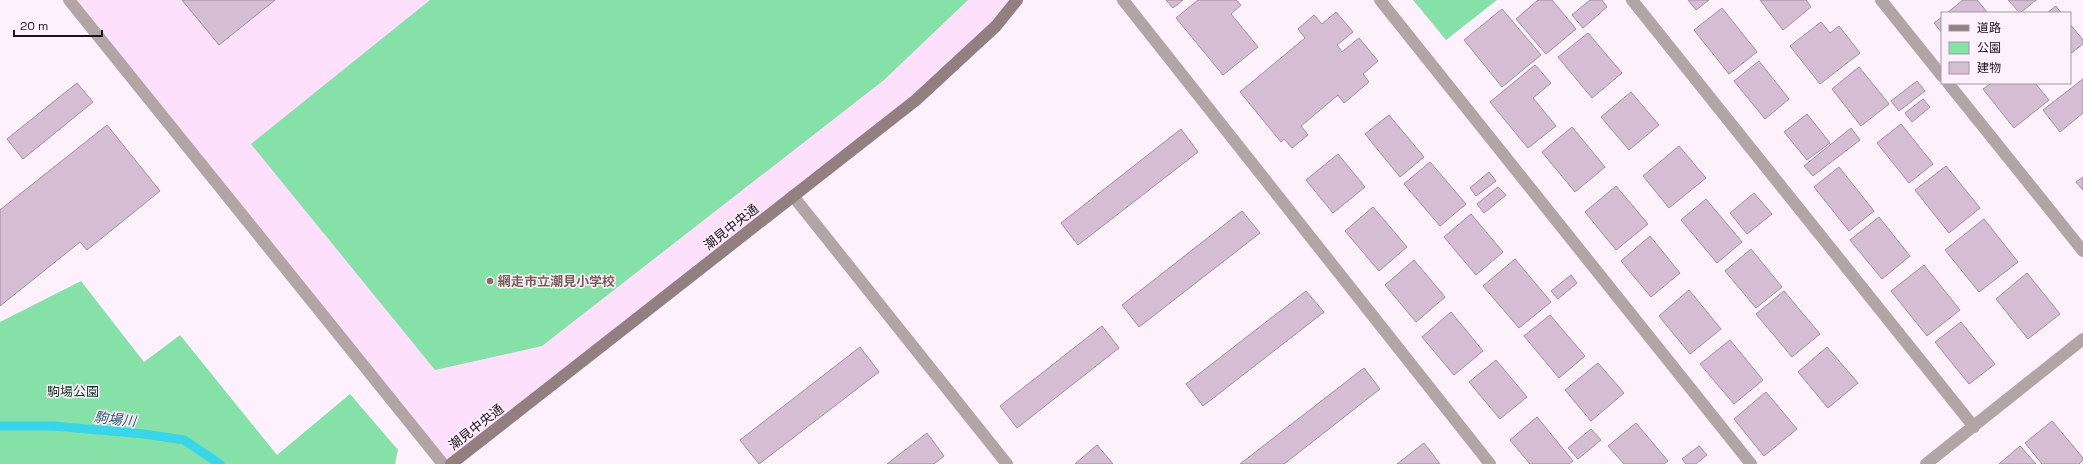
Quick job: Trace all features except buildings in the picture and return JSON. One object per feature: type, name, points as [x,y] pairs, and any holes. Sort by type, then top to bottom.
[{"type":"street","points":[[69,0],[443,464]]},
{"type":"street","name":"潮見中央通","points":[[451,464],[916,100],[996,26],[1017,0]]},
{"type":"street","points":[[1123,0],[1490,464]]},
{"type":"street","points":[[1380,0],[1751,464]]},
{"type":"street","points":[[1632,0],[1974,427]]},
{"type":"street","points":[[1882,0],[1941,75]]},
{"type":"street","points":[[1949,84],[2083,251]]},
{"type":"street","points":[[793,196],[1007,464]]},
{"type":"street","points":[[1926,464],[2083,339]]},
{"type":"shaded area","name":"網走市立潮見小学校","points":[[69,0],[1017,0],[916,100],[443,464]]},
{"type":"green space","name":"網走市立潮見小学校","points":[[430,0],[968,0],[884,80],[542,346],[435,370],[251,144]]},
{"type":"green space","points":[[1413,0],[1497,0],[1446,40]]},
{"type":"green space","name":"駒場公園","points":[[81,281],[144,362],[180,335],[277,455],[350,394],[398,450],[395,464],[0,464],[0,322]]},
{"type":"waterway","name":"駒場川","points":[[0,426],[53,426],[144,434],[184,440],[220,464]]},
{"type":"place","name":"網走市立潮見小学校","points":[[490,281]]}]
